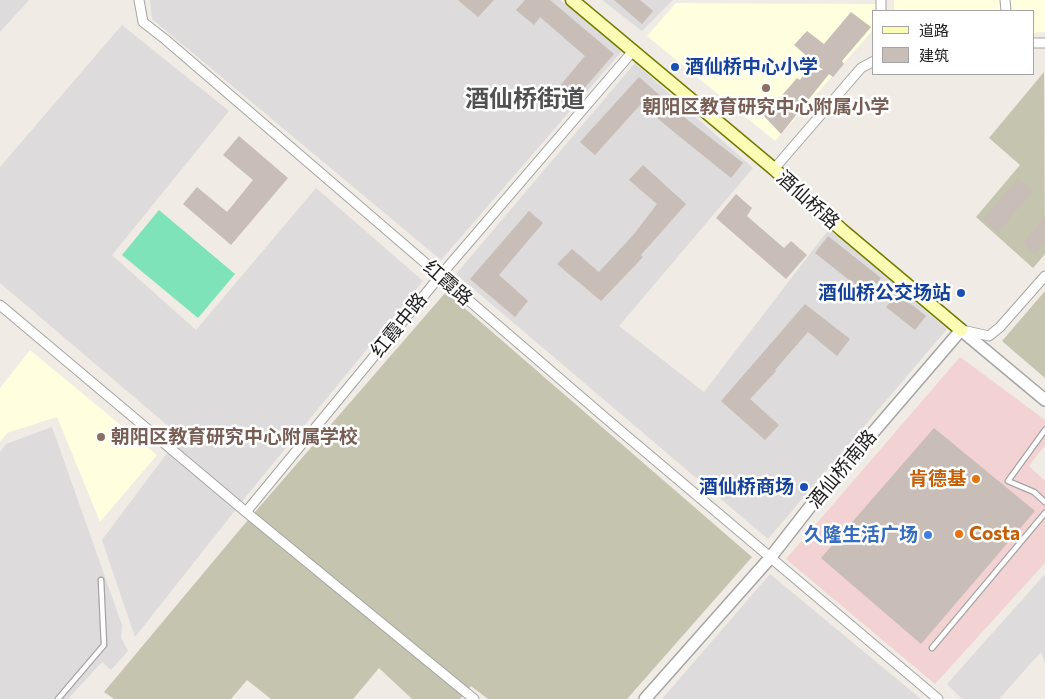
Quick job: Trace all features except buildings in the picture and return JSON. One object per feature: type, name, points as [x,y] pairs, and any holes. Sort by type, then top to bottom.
[{"type":"main road","name":"酒仙桥路","points":[[572,0],[774,169],[842,230],[961,330]]},
{"type":"street","name":"红霞路","points":[[139,0],[143,22],[770,558],[938,699]]},
{"type":"street","name":"红霞中路","points":[[246,512],[440,276],[633,51]]},
{"type":"street","points":[[774,169],[862,68],[872,62]]},
{"type":"street","points":[[961,330],[989,336],[1000,327],[1045,276]]},
{"type":"street","points":[[0,305],[246,512],[474,699]]},
{"type":"street","name":"酒仙桥路","points":[[961,330],[1045,400]]},
{"type":"street","name":"酒仙桥南路","points":[[645,699],[770,558],[816,499],[961,330]]},
{"type":"lane","points":[[1045,430],[1008,480],[1034,492],[1045,502]]},
{"type":"lane","points":[[932,648],[1045,513]]},
{"type":"lane","points":[[58,699],[104,645],[101,580]]},
{"type":"shaded area","points":[[0,0],[29,0],[0,32]]},
{"type":"shaded area","points":[[150,0],[560,0],[622,51],[441,260],[152,19]]},
{"type":"shaded area","points":[[602,0],[673,0],[642,31]]},
{"type":"shaded area","points":[[894,0],[1045,0],[1045,32],[1035,33],[1035,10],[894,10]]},
{"type":"shaded area","name":"朝阳区教育研究中心附属小学","points":[[676,3],[876,4],[876,10],[872,10],[872,31],[775,141],[647,36]]},
{"type":"shaded area","points":[[122,25],[229,111],[112,255],[196,330],[316,188],[423,281],[248,494],[135,637],[102,540],[180,436],[0,283],[0,167]]},
{"type":"shaded area","points":[[635,63],[753,168],[619,326],[704,392],[829,229],[947,329],[768,539],[456,274]]},
{"type":"shaded area","points":[[1044,72],[1045,254],[1033,268],[976,217],[1020,165],[989,138]]},
{"type":"shaded area","points":[[1045,291],[1045,378],[1002,341]]},
{"type":"shaded area","points":[[446,292],[752,557],[627,699],[488,699],[471,686],[460,699],[412,699],[379,668],[353,699],[271,699],[247,680],[231,699],[114,699],[104,692],[242,527]]},
{"type":"shaded area","name":"朝阳区教育研究中心附属学校","points":[[30,350],[157,455],[100,522],[57,417],[7,433],[0,442],[0,388]]},
{"type":"shaded area","name":"久隆生活广场","points":[[960,357],[1045,420],[1045,445],[1029,466],[1045,481],[1045,563],[935,684],[786,559]]},
{"type":"shaded area","points":[[52,427],[122,625],[121,638],[128,651],[111,670],[102,662],[68,699],[0,699],[0,452],[6,444]]},
{"type":"shaded area","points":[[770,574],[921,699],[662,699]]},
{"type":"shaded area","points":[[1045,574],[1045,663],[1041,652],[999,699],[962,699],[947,684]]},
{"type":"green space","points":[[159,210],[235,274],[198,318],[122,255]]},
{"type":"place","name":"酒仙桥中心小学","points":[[675,67]]},
{"type":"place","name":"朝阳区教育研究中心附属小学","points":[[766,88]]},
{"type":"place","name":"酒仙桥公交场站","points":[[961,293]]},
{"type":"place","name":"朝阳区教育研究中心附属学校","points":[[101,437]]},
{"type":"place","name":"肯德基","points":[[976,479]]},
{"type":"place","name":"酒仙桥商场","points":[[804,487]]},
{"type":"place","name":"Costa","points":[[959,534]]},
{"type":"place","name":"久隆生活广场","points":[[928,535]]},
{"type":"district","name":"酒仙桥街道","points":[[525,99]]}]
